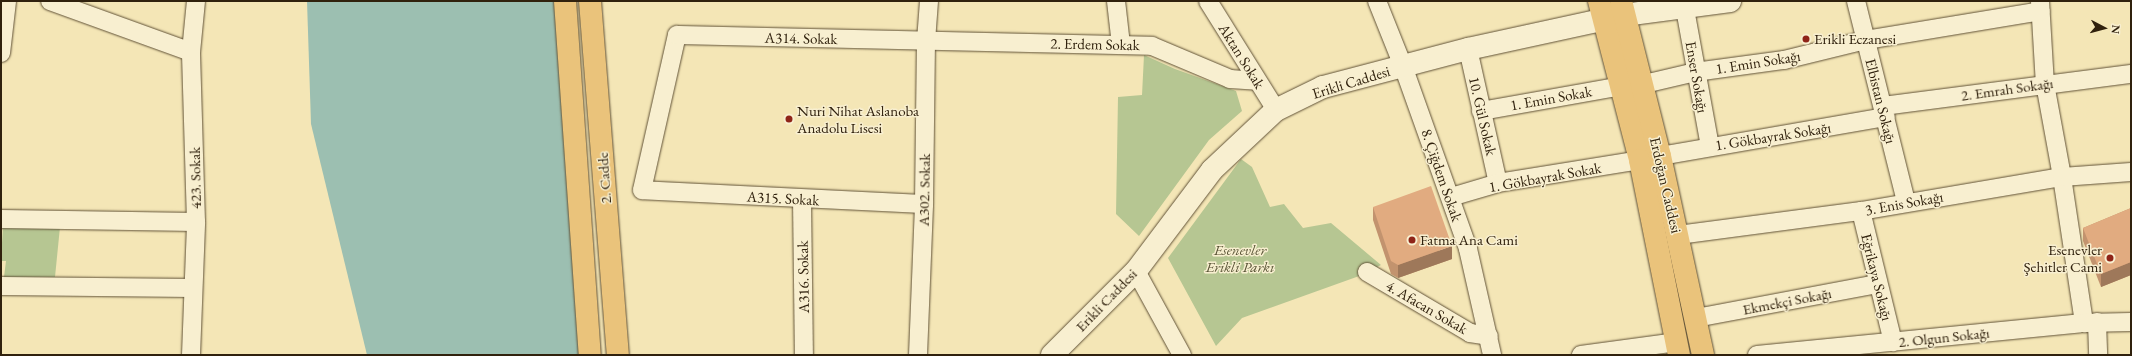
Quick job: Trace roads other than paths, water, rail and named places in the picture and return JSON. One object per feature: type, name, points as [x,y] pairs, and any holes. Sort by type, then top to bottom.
[{"type":"main road","name":"2. Cadde","points":[[565,1],[590,355]]},
{"type":"main road","name":"2. Cadde","points":[[590,1],[618,355]]},
{"type":"main road","name":"Erikli Caddesi","points":[[1052,355],[1136,271],[1212,170],[1276,110],[1323,87],[1612,9],[1685,9],[1730,1]]},
{"type":"main road","name":"Erdoğan Caddesi","points":[[1612,9],[1650,158],[1678,235],[1703,355]]},
{"type":"main road","name":"Erdoğan Caddesi","points":[[1650,158],[1678,349]]},
{"type":"street","points":[[1,54],[7,1]]},
{"type":"street","points":[[50,1],[191,52]]},
{"type":"street","name":"423. Sokak","points":[[191,355],[196,222],[191,52],[196,1]]},
{"type":"street","name":"A302. Sokak","points":[[918,355],[924,204],[926,41],[929,1]]},
{"type":"street","points":[[1116,1],[1121,45]]},
{"type":"street","name":"Aktan Sokak","points":[[1208,1],[1276,110]]},
{"type":"street","name":"8. Çiğdem Sokak","points":[[1377,1],[1403,66],[1451,197],[1468,249],[1489,336],[1492,355]]},
{"type":"street","name":"Elbistan Sokağı","points":[[1856,1],[1906,202]]},
{"type":"street","points":[[2041,6],[2045,84],[2090,323],[2098,355]]},
{"type":"street","name":"1. Emin Sokağı","points":[[1631,85],[1695,72],[1784,60],[1866,40],[2041,6]]},
{"type":"street","name":"Enser Sokağı","points":[[1685,9],[1695,72],[1710,146]]},
{"type":"street","name":"A314. Sokak","points":[[642,190],[677,35],[926,41]]},
{"type":"street","name":"2. Erdem Sokak","points":[[926,41],[1152,46],[1230,79],[1257,81]]},
{"type":"street","name":"10. Gül Sokak","points":[[1468,49],[1498,183]]},
{"type":"street","name":"2. Emrah Sokağı","points":[[1884,112],[2045,84],[2131,74]]},
{"type":"street","name":"1. Emin Sokak","points":[[1481,111],[1631,85]]},
{"type":"street","name":"1. Gökbayrak Sokağı","points":[[1650,158],[1884,112]]},
{"type":"street","name":"1. Gökbayrak Sokak","points":[[1451,197],[1498,183],[1650,158]]},
{"type":"street","name":"3. Enis Sokağı","points":[[1678,235],[1861,211],[1906,202],[2062,177],[2131,172]]},
{"type":"street","name":"A315. Sokak","points":[[642,190],[924,204]]},
{"type":"street","name":"A316. Sokak","points":[[802,199],[804,355]]},
{"type":"street","name":"Eğrikaya Sokağı","points":[[1861,211],[1893,342]]},
{"type":"street","points":[[1,219],[196,222]]},
{"type":"street","points":[[1136,271],[1182,355]]},
{"type":"street","name":"4. Afacan Sokak","points":[[1367,272],[1470,333],[1489,336]]},
{"type":"street","name":"Ekmekçi Sokağı","points":[[1696,318],[1878,284]]},
{"type":"street","points":[[1,286],[193,288]]},
{"type":"street","name":"2. Olgun Sokağı","points":[[1757,355],[2090,323],[2131,322]]},
{"type":"street","points":[[1581,355],[1678,349]]},
{"type":"place","name":"Erikli Eczanesi","points":[[1806,39]]},
{"type":"place","name":"Nuri Nihat Aslanoba Anadolu Lisesi","points":[[789,119]]},
{"type":"place","name":"Fatma Ana Cami","points":[[1412,240]]},
{"type":"place","name":"Esenevler Şehitler Cami","points":[[2110,258]]},
{"type":"park label","name":"Esenevler Erikli Parkı","points":[[1240,258]]}]
